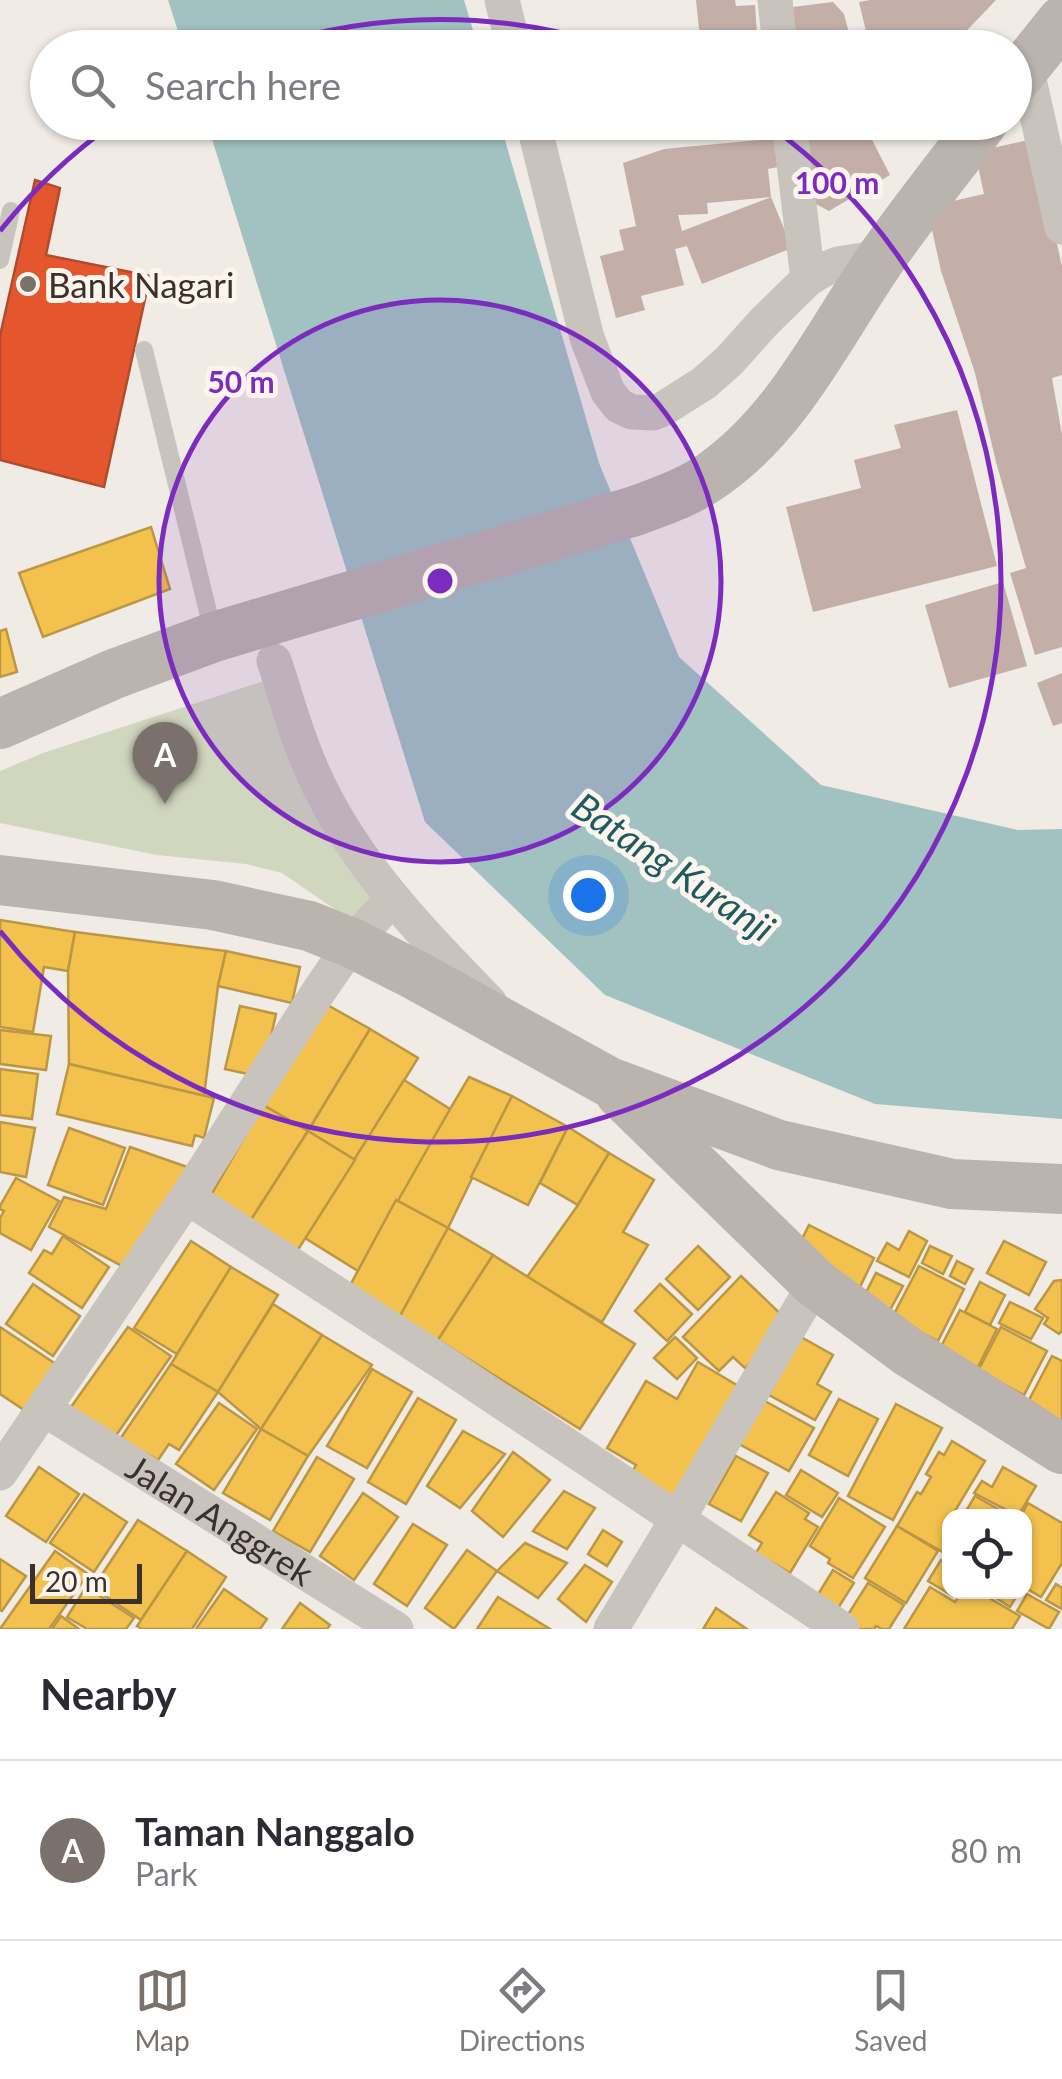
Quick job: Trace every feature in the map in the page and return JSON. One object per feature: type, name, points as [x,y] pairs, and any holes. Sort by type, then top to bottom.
[{"type":"main road","points":[[1032,59],[1062,21]]},
{"type":"main road","points":[[0,724],[114,674],[214,637],[638,510],[679,495],[714,474],[756,437],[794,392],[882,257],[970,140]]},
{"type":"main road","points":[[0,880],[212,905],[309,926],[352,943],[609,1082],[779,1145],[952,1184],[1062,1189]]},
{"type":"main road","points":[[609,1082],[815,1283],[907,1351],[1062,1449]]},
{"type":"main road","points":[[735,1206],[779,1145]]},
{"type":"street","points":[[502,0],[510,30]]},
{"type":"street","points":[[774,0],[778,30]]},
{"type":"street","points":[[1032,118],[1062,228]]},
{"type":"street","points":[[537,140],[586,338],[608,392],[619,406],[632,412],[664,409],[704,382],[808,279],[838,264],[882,257]]},
{"type":"street","points":[[791,140],[808,279]]},
{"type":"street","points":[[274,661],[306,757],[348,836],[392,899],[515,1028]]},
{"type":"street","points":[[0,1472],[188,1197],[319,991],[352,943],[392,899]]},
{"type":"street","points":[[188,1197],[842,1629]]},
{"type":"street","points":[[611,1629],[815,1283]]},
{"type":"street","name":"Jalan Anggrek","points":[[44,1409],[396,1629]]},
{"type":"lane","points":[[0,260],[11,211]]},
{"type":"lane","points":[[144,350],[214,637]]},
{"type":"green space","points":[[279,676],[388,893],[353,916],[339,912],[282,873],[246,864],[157,855],[0,823],[0,771],[43,753]]},
{"type":"water","points":[[168,0],[464,0],[473,30],[178,30]]},
{"type":"water","name":"Batang Kuranji","points":[[212,140],[505,140],[599,463],[679,657],[821,785],[1018,830],[1062,829],[1062,1119],[875,1104],[605,995],[425,822]]},
{"type":"building: Homes","points":[[151,527],[170,589],[43,637],[19,573]]},
{"type":"building: Homes","points":[[6,629],[17,672],[0,677],[0,631]]},
{"type":"building: Homes","points":[[0,920],[75,932],[68,971],[44,967],[33,1032],[0,1027]]},
{"type":"building: Homes","points":[[75,932],[226,951],[204,1096],[69,1064],[68,971]]},
{"type":"building: Homes","points":[[226,951],[300,967],[292,1003],[218,986]]},
{"type":"building: Homes","points":[[324,1003],[370,1029],[308,1131],[263,1105]]},
{"type":"building: Homes","points":[[240,1006],[276,1014],[262,1077],[225,1069]]},
{"type":"building: Homes","points":[[370,1029],[418,1058],[355,1160],[308,1131]]},
{"type":"building: Homes","points":[[0,1030],[51,1036],[46,1070],[0,1064]]},
{"type":"building: Homes","points":[[69,1064],[214,1098],[204,1138],[195,1135],[192,1146],[57,1114]]},
{"type":"building: Homes","points":[[0,1069],[38,1074],[32,1119],[0,1115]]},
{"type":"building: Homes","points":[[469,1077],[512,1096],[448,1228],[396,1200]]},
{"type":"building: Homes","points":[[404,1080],[450,1109],[358,1271],[305,1238]]},
{"type":"building: Homes","points":[[512,1096],[568,1127],[528,1205],[471,1177]]},
{"type":"building: Homes","points":[[263,1105],[308,1131],[247,1226],[207,1202]]},
{"type":"building: Homes","points":[[0,1122],[35,1128],[26,1177],[0,1172]]},
{"type":"building: Homes","points":[[568,1127],[609,1153],[578,1205],[540,1183]]},
{"type":"building: Homes","points":[[69,1128],[125,1148],[103,1205],[48,1185]]},
{"type":"building: Homes","points":[[308,1131],[355,1160],[294,1256],[247,1226]]},
{"type":"building: Homes","points":[[130,1147],[190,1168],[124,1267],[49,1227],[64,1197],[106,1209]]},
{"type":"building: Homes","points":[[609,1153],[654,1180],[623,1232],[648,1245],[602,1322],[527,1277]]},
{"type":"building: Homes","points":[[16,1178],[59,1201],[31,1250],[0,1233],[4,1211],[0,1206]]},
{"type":"building: Homes","points":[[396,1200],[448,1228],[399,1318],[347,1291]]},
{"type":"building: Homes","points":[[809,1225],[874,1258],[858,1291],[793,1257]]},
{"type":"building: Homes","points":[[448,1228],[493,1255],[438,1340],[399,1318]]},
{"type":"building: Homes","points":[[909,1231],[927,1241],[909,1277],[877,1261],[887,1243],[899,1250]]},
{"type":"building: Homes","points":[[63,1236],[109,1267],[82,1308],[29,1273],[44,1250],[52,1254]]},
{"type":"building: Homes","points":[[191,1241],[231,1267],[177,1354],[134,1328]]},
{"type":"building: Homes","points":[[1004,1241],[1046,1262],[1029,1295],[987,1273]]},
{"type":"building: Homes","points":[[698,1246],[730,1277],[698,1310],[666,1279]]},
{"type":"building: Homes","points":[[930,1246],[952,1256],[943,1274],[922,1263]]},
{"type":"building: Homes","points":[[493,1255],[635,1344],[580,1429],[438,1340]]},
{"type":"building: Homes","points":[[957,1261],[973,1269],[965,1284],[950,1276]]},
{"type":"building: Homes","points":[[919,1266],[964,1289],[938,1341],[892,1318]]},
{"type":"building: Homes","points":[[231,1267],[278,1295],[218,1392],[171,1364]]},
{"type":"building: Homes","points":[[876,1273],[903,1286],[884,1321],[858,1308]]},
{"type":"building: Homes","points":[[741,1276],[789,1322],[745,1368],[733,1357],[719,1371],[683,1337]]},
{"type":"building: Homes","points":[[1062,1280],[1059,1334],[1044,1324],[1048,1318],[1035,1309],[1054,1281]]},
{"type":"building: Homes","points":[[980,1282],[1005,1295],[990,1325],[965,1312]]},
{"type":"building: Homes","points":[[33,1284],[80,1316],[53,1356],[6,1324]]},
{"type":"building: Homes","points":[[660,1284],[692,1314],[667,1341],[635,1311]]},
{"type":"building: Homes","points":[[1010,1302],[1043,1318],[1031,1339],[999,1323]]},
{"type":"building: Homes","points":[[273,1304],[322,1335],[261,1429],[218,1392]]},
{"type":"building: Homes","points":[[960,1310],[997,1329],[970,1383],[932,1364]]},
{"type":"building: Homes","points":[[0,1327],[59,1366],[27,1412],[0,1394]]},
{"type":"building: Homes","points":[[128,1327],[171,1356],[115,1437],[71,1407]]},
{"type":"building: Homes","points":[[1001,1327],[1047,1351],[1024,1395],[978,1371]]},
{"type":"building: Homes","points":[[322,1335],[372,1365],[308,1456],[261,1429]]},
{"type":"building: Homes","points":[[675,1337],[697,1358],[677,1379],[654,1358]]},
{"type":"building: Homes","points":[[801,1337],[833,1355],[817,1384],[831,1392],[815,1420],[769,1395]]},
{"type":"building: Homes","points":[[1052,1356],[1062,1361],[1062,1422],[1029,1400]]},
{"type":"building: Homes","points":[[698,1362],[740,1387],[679,1507],[629,1478],[636,1465],[607,1448],[646,1381],[677,1399]]},
{"type":"building: Homes","points":[[171,1364],[218,1392],[179,1450],[169,1444],[158,1460],[120,1439]]},
{"type":"building: Homes","points":[[372,1369],[412,1392],[367,1468],[327,1446]]},
{"type":"building: Homes","points":[[418,1398],[456,1420],[406,1504],[368,1482]]},
{"type":"building: Homes","points":[[839,1399],[878,1419],[848,1476],[809,1455]]},
{"type":"building: Homes","points":[[763,1400],[814,1428],[789,1471],[739,1444]]},
{"type":"building: Homes","points":[[219,1403],[257,1429],[214,1490],[176,1464]]},
{"type":"building: Homes","points":[[896,1404],[942,1428],[893,1520],[848,1496]]},
{"type":"building: Homes","points":[[261,1429],[308,1456],[270,1520],[223,1493]]},
{"type":"building: Homes","points":[[463,1431],[505,1454],[460,1508],[427,1486]]},
{"type":"building: Homes","points":[[952,1441],[985,1461],[956,1509],[942,1509],[942,1551],[897,1526],[931,1477],[926,1474],[939,1452],[944,1455]]},
{"type":"building: Homes","points":[[513,1452],[550,1480],[503,1537],[472,1511]]},
{"type":"building: Homes","points":[[736,1456],[768,1473],[741,1521],[709,1504]]},
{"type":"building: Homes","points":[[317,1457],[354,1479],[310,1552],[273,1531]]},
{"type":"building: Homes","points":[[39,1467],[79,1494],[46,1542],[6,1516]]},
{"type":"building: Homes","points":[[1003,1467],[1036,1486],[1022,1509],[1005,1509],[974,1493],[982,1481],[992,1487]]},
{"type":"building: Homes","points":[[801,1470],[838,1493],[822,1517],[786,1495]]},
{"type":"building: Homes","points":[[564,1491],[595,1508],[567,1549],[533,1531]]},
{"type":"building: Homes","points":[[776,1492],[809,1513],[805,1519],[818,1527],[790,1573],[756,1553],[762,1543],[749,1535]]},
{"type":"building: Homes","points":[[363,1493],[398,1517],[354,1580],[320,1556]]},
{"type":"building: Homes","points":[[84,1494],[127,1522],[94,1572],[50,1543]]},
{"type":"building: Homes","points":[[975,1496],[998,1509],[967,1509]]},
{"type":"building: Homes","points":[[839,1498],[885,1527],[853,1578],[810,1546]]},
{"type":"building: Homes","points":[[1028,1503],[1062,1523],[1062,1563],[1041,1597],[1032,1592],[1032,1509],[1025,1509]]},
{"type":"building: Homes","points":[[138,1520],[187,1551],[141,1620],[93,1588]]},
{"type":"building: Homes","points":[[413,1524],[447,1545],[407,1606],[374,1584]]},
{"type":"building: Homes","points":[[897,1526],[938,1551],[906,1603],[865,1578]]},
{"type":"building: Homes","points":[[603,1530],[622,1542],[607,1566],[588,1554]]},
{"type":"building: Homes","points":[[525,1543],[567,1563],[538,1598],[497,1571]]},
{"type":"building: Homes","points":[[467,1550],[497,1571],[454,1629],[425,1608]]},
{"type":"building: Homes","points":[[55,1551],[88,1574],[49,1629],[0,1629]]},
{"type":"building: Homes","points":[[187,1551],[226,1577],[192,1629],[137,1626]]},
{"type":"building: Homes","points":[[0,1559],[26,1576],[2,1611],[0,1610]]},
{"type":"building: Homes","points":[[941,1560],[942,1561],[942,1589],[928,1581]]},
{"type":"building: Homes","points":[[585,1565],[612,1582],[586,1622],[558,1599]]},
{"type":"building: Homes","points":[[833,1570],[854,1583],[835,1613],[814,1601]]},
{"type":"building: Homes","points":[[868,1583],[904,1605],[889,1629],[850,1629],[842,1624]]},
{"type":"building: Homes","points":[[1056,1584],[1062,1588],[1062,1609],[1046,1600]]},
{"type":"building: Homes","points":[[86,1587],[134,1618],[126,1629],[87,1629],[67,1617]]},
{"type":"building: Homes","points":[[930,1587],[942,1594],[942,1599],[991,1599],[1020,1616],[1012,1629],[904,1629]]},
{"type":"building: Homes","points":[[224,1589],[267,1619],[260,1629],[196,1629]]},
{"type":"building: Homes","points":[[498,1597],[550,1629],[477,1629]]},
{"type":"building: Homes","points":[[1032,1597],[1059,1612],[1049,1629],[1017,1611],[1024,1599]]},
{"type":"building: Homes","points":[[998,1599],[1015,1599],[1010,1607]]},
{"type":"building: Homes","points":[[300,1603],[330,1625],[327,1629],[282,1629]]},
{"type":"building: Homes","points":[[716,1608],[747,1629],[703,1629]]},
{"type":"building: Homes","points":[[61,1616],[79,1629],[52,1629]]},
{"type":"building: Shops","points":[[35,180],[60,188],[46,255],[150,276],[104,487],[0,460],[0,336]]},
{"type":"building: Other","points":[[696,0],[735,0],[736,6],[755,5],[757,30],[699,30]]},
{"type":"building: Other","points":[[996,0],[967,30],[866,30],[859,2]]},
{"type":"building: Other","points":[[833,2],[844,14],[848,30],[790,30],[793,7]]},
{"type":"building: Other","points":[[1032,139],[1062,266],[1062,375],[1052,378],[1062,435],[1062,647],[1035,655],[1010,573],[1026,568],[975,373],[941,271],[927,207],[984,194],[975,152]]},
{"type":"building: Other","points":[[780,140],[783,166],[768,169],[771,197],[792,248],[702,284],[687,246],[675,249],[684,285],[641,296],[645,310],[616,318],[600,256],[624,250],[619,230],[636,226],[623,163],[664,149]],"holes":[[[771,197],[682,231],[678,215],[708,214],[707,203]]]},
{"type":"building: Other","points":[[809,140],[872,140],[890,175],[829,211],[814,203]]},
{"type":"building: Other","points":[[957,410],[997,566],[813,612],[786,507],[861,488],[854,460],[901,448],[894,425]]},
{"type":"building: Other","points":[[1003,582],[1027,666],[949,688],[925,605]]},
{"type":"building: Other","points":[[1062,673],[1062,723],[1053,726],[1037,683]]},
{"type":"place","name":"Bank Nagari","points":[[28,284]]},
{"type":"place","name":"Taman Nanggalo","points":[[165,804]]}]
